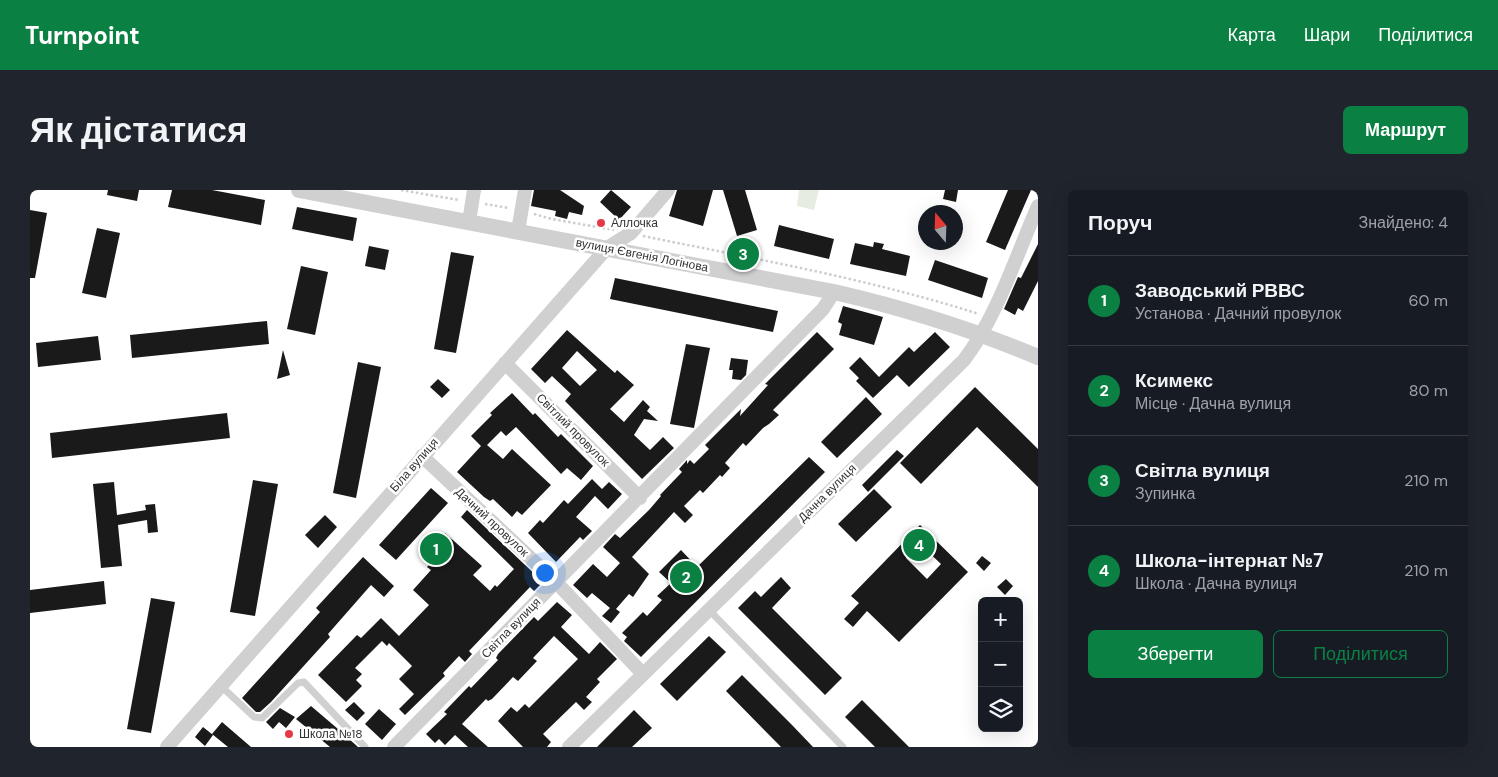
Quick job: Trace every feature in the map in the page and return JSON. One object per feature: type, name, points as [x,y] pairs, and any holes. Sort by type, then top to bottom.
[{"type":"street","name":"вулиця Євгенія Логінова","points":[[299,190],[608,248],[888,304],[982,334],[1038,358]]},
{"type":"street","points":[[469,222],[474,190]]},
{"type":"street","points":[[518,231],[526,190]]},
{"type":"street","name":"Біла вулиця","points":[[167,747],[422,456],[608,248],[631,233],[668,190]]},
{"type":"street","name":"Дачна вулиця","points":[[569,747],[964,360],[982,334],[990,318],[1038,206]]},
{"type":"street","name":"Світла вулиця","points":[[394,747],[640,498],[823,309],[834,292]]},
{"type":"street","name":"Світлий провулок","points":[[505,363],[640,498]]},
{"type":"street","name":"Дачний провулок","points":[[422,456],[556,582],[643,674]]},
{"type":"lane","points":[[709,610],[843,747]]},
{"type":"lane","points":[[221,686],[254,717],[262,718],[298,682],[304,682],[365,747]]},
{"type":"path","points":[[639,236],[857,279],[918,294],[990,318]]},
{"type":"shaded area","points":[[799,190],[819,190],[814,210],[797,206]]},
{"type":"building","points":[[108,190],[139,190],[137,201],[107,195]]},
{"type":"building","points":[[172,190],[212,190],[265,200],[261,225],[168,207]]},
{"type":"building","points":[[534,190],[560,190],[584,206],[582,215],[569,212],[567,219],[555,216],[556,211],[531,206]]},
{"type":"building","points":[[611,190],[631,207],[619,220],[600,202]]},
{"type":"building","points":[[677,190],[713,190],[703,226],[669,216]]},
{"type":"building","points":[[723,190],[745,190],[757,230],[737,236]]},
{"type":"building","points":[[945,190],[958,190],[956,202],[943,199]]},
{"type":"building","points":[[1008,190],[1031,190],[1005,250],[986,242]]},
{"type":"building","points":[[297,207],[357,218],[353,241],[292,229]]},
{"type":"building","points":[[30,210],[47,213],[35,278],[30,278]]},
{"type":"building","points":[[779,225],[834,239],[829,259],[774,246]]},
{"type":"building","points":[[97,228],[120,233],[106,298],[82,293]]},
{"type":"building","points":[[874,242],[884,244],[882,249],[910,256],[906,276],[850,264],[855,243],[873,247]]},
{"type":"building","points":[[1038,244],[1038,281],[1023,311],[1018,308],[1015,315],[1004,309],[1018,277],[1021,278]]},
{"type":"building","points":[[369,246],[389,250],[385,270],[365,266]]},
{"type":"building","points":[[451,252],[474,256],[456,353],[434,349]]},
{"type":"building","points":[[935,260],[988,278],[982,298],[928,280]]},
{"type":"building","points":[[301,266],[328,272],[315,335],[287,329]]},
{"type":"building","points":[[615,278],[778,311],[773,332],[610,299]]},
{"type":"building","points":[[843,306],[883,317],[874,345],[839,335],[842,324],[838,322]]},
{"type":"building","points":[[267,321],[269,344],[132,358],[130,335]]},
{"type":"building","points":[[567,330],[615,373],[617,370],[634,385],[610,409],[624,422],[643,400],[650,407],[647,411],[658,421],[644,419],[634,435],[650,450],[663,437],[674,448],[642,479],[565,401],[571,394],[552,376],[545,383],[531,369]],"holes":[[[577,351],[597,370],[580,386],[562,368]]]},
{"type":"building","points":[[817,332],[834,349],[773,410],[779,415],[746,446],[743,443],[725,463],[730,468],[722,477],[720,475],[703,493],[700,490],[684,506],[693,515],[685,523],[674,512],[632,557],[649,574],[633,597],[629,594],[616,609],[620,612],[611,623],[602,616],[610,608],[592,593],[587,598],[573,585],[593,564],[607,577],[620,563],[603,547],[615,534],[620,538],[649,510],[660,495],[682,472],[679,469],[687,460],[687,464],[690,460],[694,464],[709,449],[705,445],[741,409],[740,416],[768,385],[765,384]]},
{"type":"building","points":[[935,332],[950,347],[909,387],[897,375],[873,398],[856,381],[859,378],[849,368],[860,357],[879,377],[909,347],[914,352]]},
{"type":"building","points":[[98,336],[101,360],[38,367],[36,343]]},
{"type":"building","points":[[686,344],[710,348],[694,428],[670,424]]},
{"type":"building","points":[[283,350],[290,375],[277,379]]},
{"type":"building","points":[[731,358],[748,360],[746,375],[741,380],[732,379],[733,370],[729,370]]},
{"type":"building","points":[[358,362],[381,367],[356,498],[333,493]]},
{"type":"building","points":[[438,379],[450,390],[442,398],[430,387]]},
{"type":"building","points":[[975,387],[1038,449],[1038,487],[977,427],[921,484],[900,463]]},
{"type":"building","points":[[512,393],[558,437],[561,434],[593,466],[581,480],[567,468],[561,474],[516,427],[506,436],[501,431],[487,445],[503,459],[512,449],[551,485],[522,515],[517,511],[512,517],[493,499],[490,501],[484,497],[457,472],[481,446],[471,436],[492,415],[490,413]]},
{"type":"building","points":[[866,397],[882,414],[837,458],[821,442]]},
{"type":"building","points":[[227,413],[230,438],[52,458],[50,433]]},
{"type":"building","points":[[897,450],[904,456],[868,492],[862,485]]},
{"type":"building","points":[[809,457],[825,472],[641,657],[624,641],[627,637],[622,633],[643,612],[647,616],[662,600],[657,596],[671,583],[659,572],[681,550],[697,567]]},
{"type":"building","points":[[592,479],[602,489],[609,482],[622,494],[608,509],[595,496],[576,517],[592,531],[583,540],[580,537],[556,562],[528,533],[540,520],[543,523],[564,500],[568,504]]},
{"type":"building","points":[[253,480],[278,484],[255,616],[230,612]]},
{"type":"building","points":[[114,482],[117,515],[146,510],[145,505],[155,504],[158,532],[148,533],[147,520],[118,525],[122,566],[101,568],[93,484]]},
{"type":"building","points":[[431,488],[448,503],[396,560],[379,545]]},
{"type":"building","points":[[874,489],[892,507],[856,542],[838,524]]},
{"type":"building","points":[[467,510],[543,582],[534,591],[530,587],[469,651],[472,654],[465,662],[459,656],[443,673],[445,676],[405,715],[399,709],[414,694],[399,679],[412,666],[389,643],[387,646],[382,641],[355,668],[362,674],[356,680],[362,686],[346,702],[318,675],[357,635],[361,638],[381,618],[399,636],[429,605],[413,590],[431,570],[427,567],[436,557],[428,550],[445,533],[482,566],[473,575],[490,591],[495,585],[497,587],[514,569],[461,517]]},
{"type":"building","points":[[325,515],[337,527],[318,548],[305,535]]},
{"type":"building","points":[[920,525],[968,572],[899,642],[867,611],[853,627],[844,619],[859,603],[851,596]],"holes":[[[920,544],[941,564],[927,579],[906,558]]]},
{"type":"building","points":[[982,556],[991,563],[984,571],[976,563]]},
{"type":"building","points":[[363,557],[394,586],[384,597],[371,585],[328,634],[330,637],[271,702],[260,712],[256,712],[242,698],[320,612],[316,608]]},
{"type":"building","points":[[781,577],[791,588],[772,608],[842,678],[825,695],[738,608],[755,591],[761,597]]},
{"type":"building","points":[[1006,579],[1013,586],[1005,595],[997,587]]},
{"type":"building","points":[[104,581],[106,604],[30,613],[30,590]]},
{"type":"building","points":[[151,598],[175,602],[151,733],[127,729]]},
{"type":"building","points":[[557,602],[572,615],[561,627],[589,654],[600,642],[617,659],[597,679],[600,682],[586,697],[592,702],[584,710],[576,702],[543,734],[551,742],[547,747],[523,747],[498,721],[511,707],[517,712],[525,704],[529,708],[578,659],[554,636],[533,658],[537,661],[518,681],[513,677],[492,699],[488,701],[486,699],[462,724],[488,747],[468,747],[455,735],[445,745],[439,739],[435,743],[426,734],[447,714],[444,712],[498,660],[496,658],[498,654],[534,617],[538,621]]},
{"type":"building","points":[[709,636],[726,652],[677,701],[660,684]]},
{"type":"building","points":[[742,675],[813,747],[781,747],[726,691]]},
{"type":"building","points":[[862,700],[909,747],[875,747],[845,717]]},
{"type":"building","points":[[354,702],[365,713],[357,721],[345,710]]},
{"type":"building","points":[[311,706],[358,747],[330,747],[296,719]]},
{"type":"building","points":[[280,708],[295,717],[286,728],[279,722],[273,729],[266,722]]},
{"type":"building","points":[[379,709],[396,724],[382,740],[365,724]]},
{"type":"building","points":[[634,710],[652,728],[632,747],[597,747]]},
{"type":"building","points":[[222,722],[251,747],[228,747],[212,734]]},
{"type":"building","points":[[203,727],[213,735],[205,746],[195,737]]},
{"type":"place","name":"Аллочка","points":[[601,223]]},
{"type":"place","name":"Світла вулиця","points":[[743,254]]},
{"type":"place","name":"Школа-інтернат №7","points":[[919,545]]},
{"type":"place","name":"Заводський РВВС","points":[[436,549]]},
{"type":"place","name":"Ксимекс","points":[[686,577]]},
{"type":"place","name":"Школа №18","points":[[289,734]]}]
